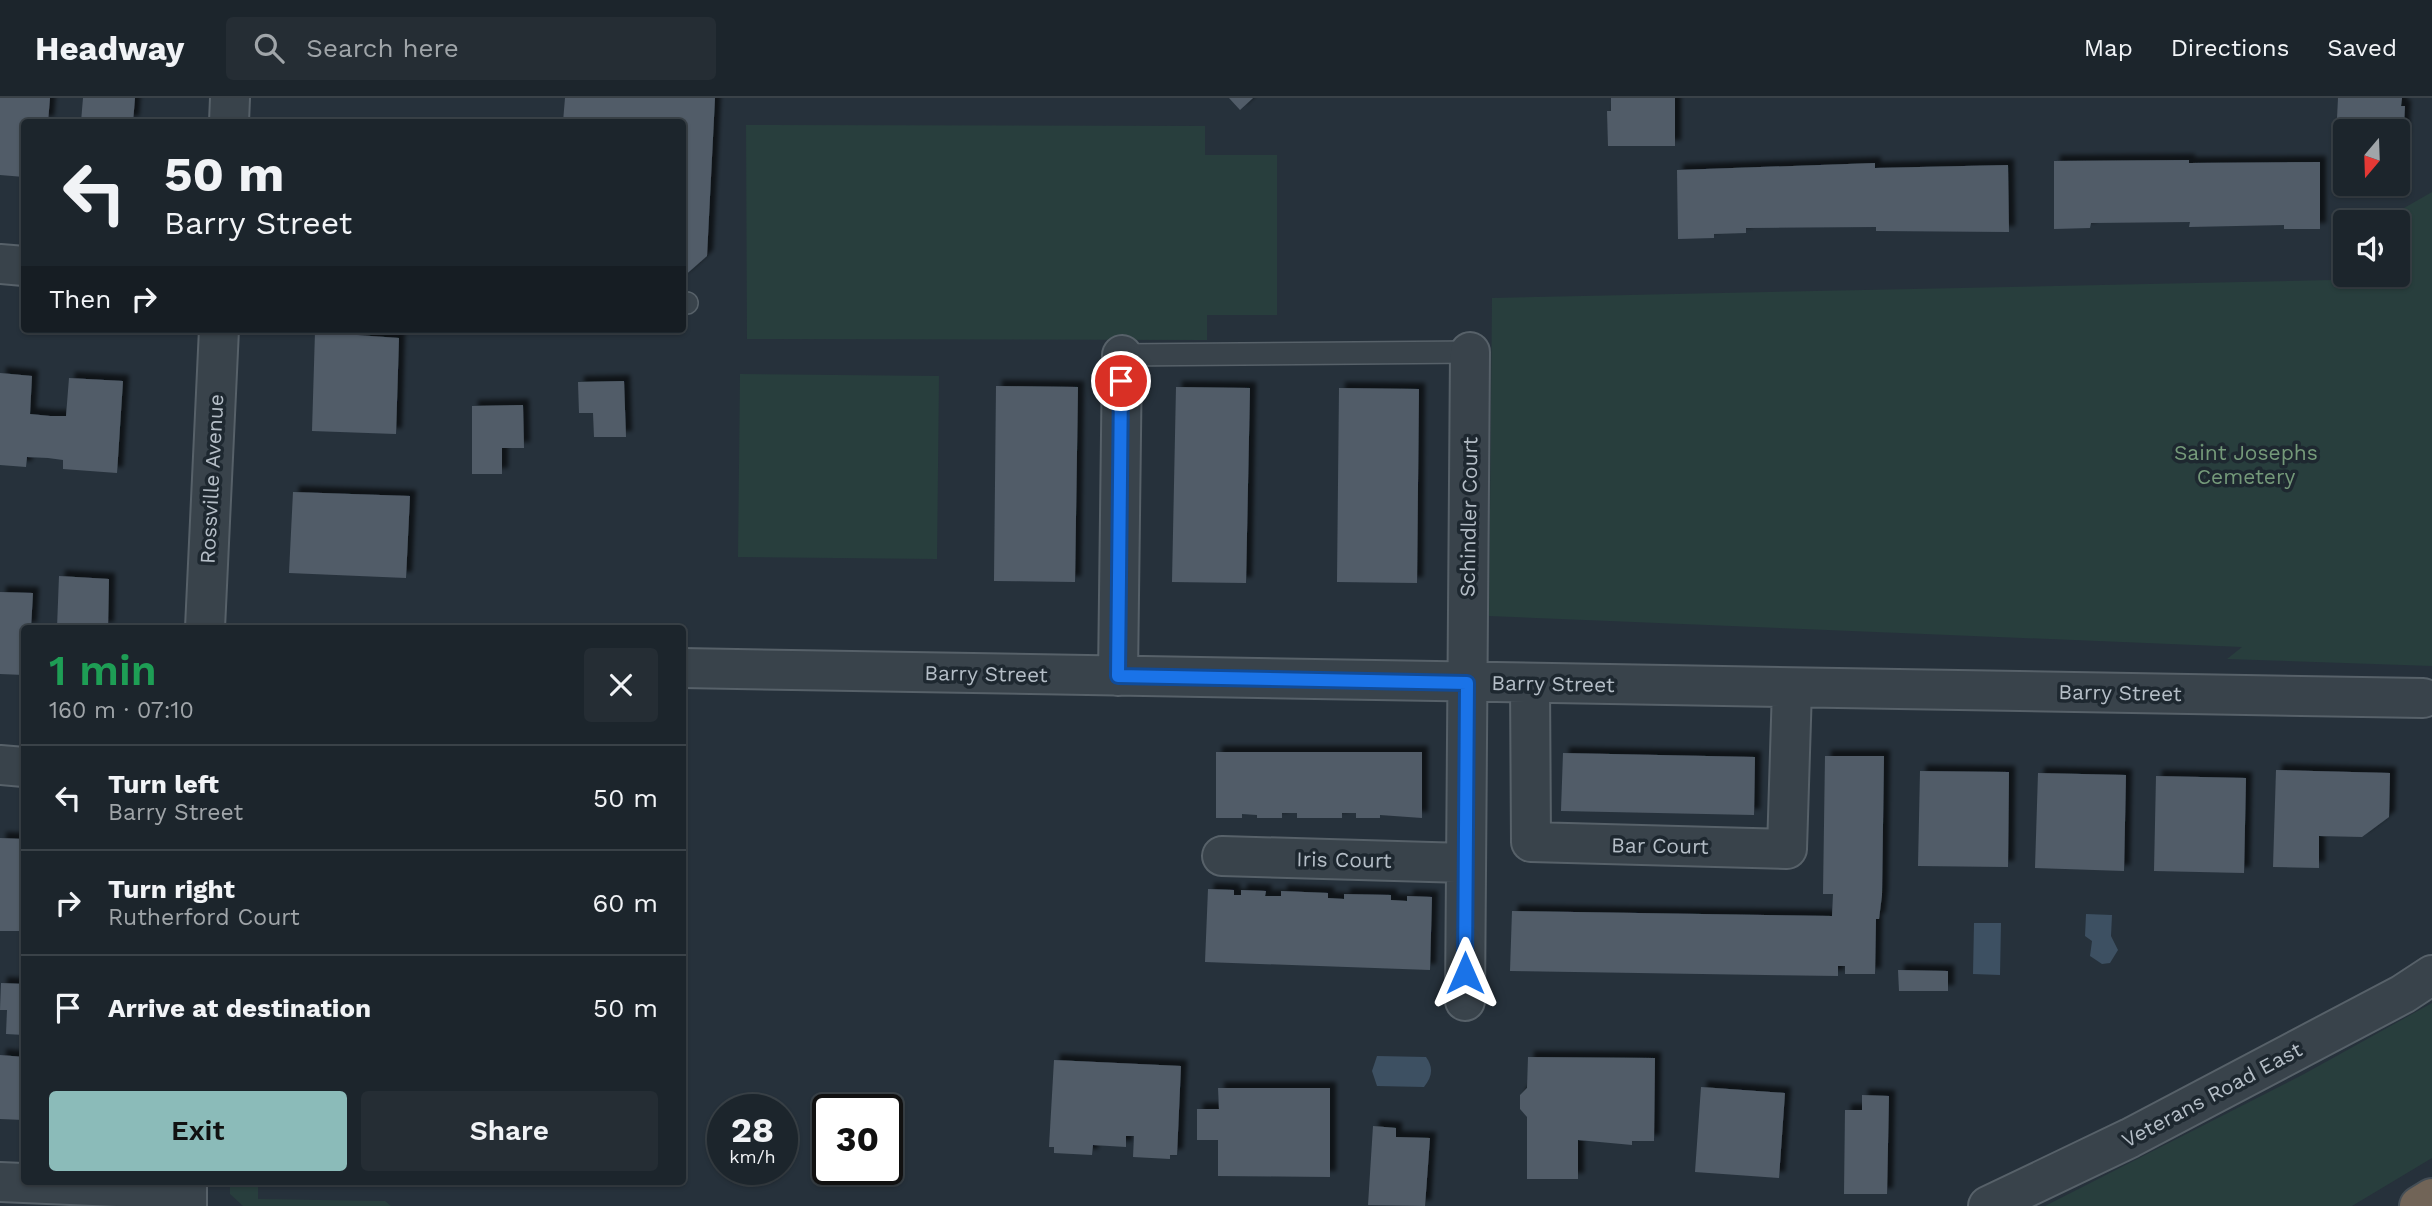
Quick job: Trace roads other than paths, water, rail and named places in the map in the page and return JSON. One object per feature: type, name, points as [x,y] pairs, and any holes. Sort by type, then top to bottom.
[{"type":"highway","points":[[2420,1206],[2432,1198]]},
{"type":"street","points":[[229,119],[230,98]]},
{"type":"street","points":[[0,264],[21,266]]},
{"type":"street","name":"Rossville Avenue","points":[[205,625],[219,333]]},
{"type":"street","name":"Schindler Court","points":[[1467,683],[1470,352]]},
{"type":"street","points":[[1118,676],[1122,355]]},
{"type":"street","name":"Barry Street","points":[[686,668],[2423,698]]},
{"type":"street","points":[[1465,1000],[1467,683]]},
{"type":"street","name":"Bar Court","points":[[1530,684],[1531,842],[1787,849],[1792,688]]},
{"type":"street","points":[[0,765],[21,766]]},
{"type":"street","name":"Iris Court","points":[[1222,856],[1465,863]]},
{"type":"street","name":"Veterans Road East","points":[[1988,1206],[2130,1138],[2403,995],[2432,975]]},
{"type":"street","points":[[0,1182],[21,1183]]},
{"type":"street","points":[[51,1185],[187,1193]]},
{"type":"lane","points":[[1122,355],[1470,352]]},
{"type":"water","points":[[2086,914],[2112,915],[2111,936],[2118,950],[2110,963],[2102,964],[2090,956],[2092,941],[2085,936]]},
{"type":"water","points":[[1974,923],[2001,923],[2000,975],[1973,974]]},
{"type":"water","points":[[1377,1056],[1426,1057],[1431,1069],[1429,1080],[1424,1087],[1377,1086],[1372,1071]]},
{"type":"park label","name":"Saint Josephs Cemetery","points":[[2246,465]]}]
